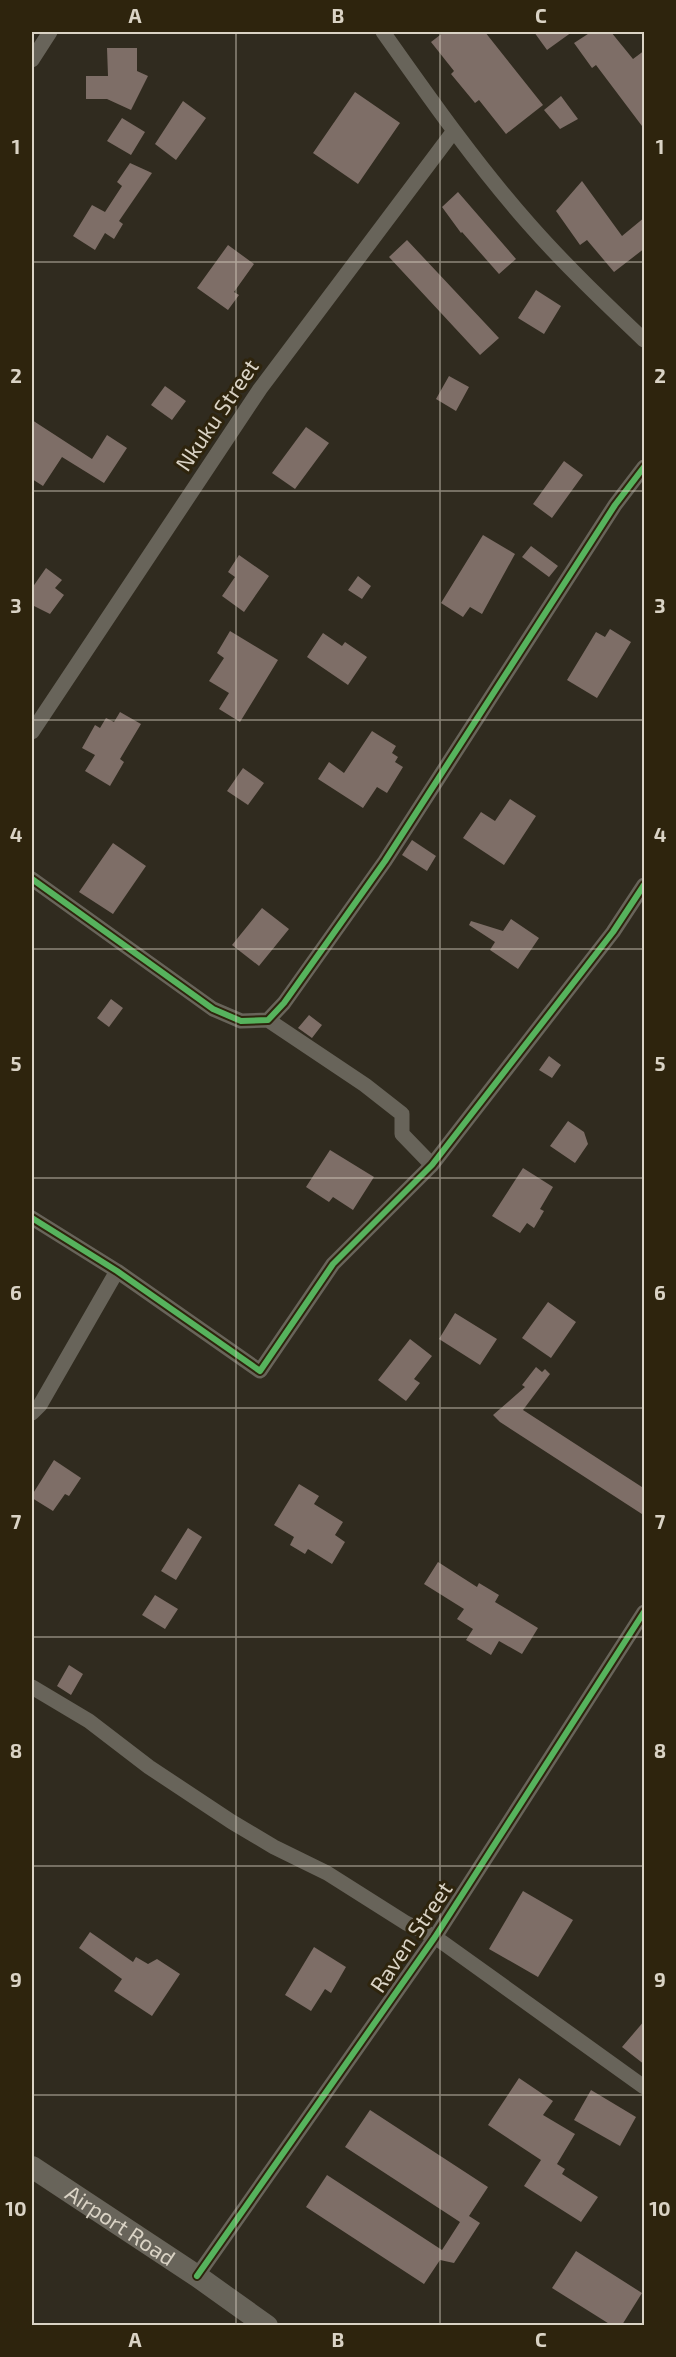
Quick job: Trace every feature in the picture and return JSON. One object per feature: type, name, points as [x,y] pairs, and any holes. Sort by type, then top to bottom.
[{"type":"street","points":[[32,60],[50,32]]},
{"type":"street","points":[[383,32],[453,132],[529,224],[595,293],[645,340]]},
{"type":"street","name":"Nkuku Street","points":[[32,732],[260,389],[453,132]]},
{"type":"street","points":[[268,1020],[284,1002],[385,861],[615,505],[645,467]]},
{"type":"street","points":[[32,879],[213,1009],[241,1021],[268,1020],[365,1085],[402,1114],[402,1134],[432,1165]]},
{"type":"street","points":[[32,1218],[117,1272],[260,1371],[333,1264],[432,1165],[613,932],[645,885]]},
{"type":"street","points":[[32,1413],[40,1405],[117,1272]]},
{"type":"street","name":"Raven Street","points":[[197,2276],[435,1937],[645,1612]]},
{"type":"street","points":[[32,1687],[89,1721],[149,1767],[232,1822],[274,1847],[327,1873],[406,1923],[435,1937],[645,2087]]},
{"type":"street","name":"Airport Road","points":[[32,2167],[267,2325]]},
{"type":"building","points":[[444,32],[485,32],[543,105],[506,134],[479,100],[475,103],[451,74],[454,71],[431,42]]},
{"type":"building","points":[[534,32],[572,32],[547,50]]},
{"type":"building","points":[[591,32],[611,32],[633,59],[645,50],[645,130],[596,65],[592,68],[574,43]]},
{"type":"building","points":[[107,48],[137,48],[137,71],[148,76],[131,110],[107,99],[86,99],[86,76],[108,76]]},
{"type":"building","points":[[355,92],[400,123],[358,184],[313,153]]},
{"type":"building","points":[[561,96],[578,119],[560,129],[544,110]]},
{"type":"building","points":[[183,101],[206,118],[176,160],[155,144]]},
{"type":"building","points":[[122,118],[145,132],[131,155],[107,141]]},
{"type":"building","points":[[130,163],[152,173],[119,221],[123,224],[114,239],[105,233],[95,250],[73,236],[92,205],[105,212],[122,186],[117,182]]},
{"type":"building","points":[[582,181],[622,236],[645,217],[645,248],[614,272],[587,240],[580,245],[556,211]]},
{"type":"building","points":[[458,192],[516,259],[499,274],[461,233],[442,207]]},
{"type":"building","points":[[407,240],[499,338],[480,355],[389,257]]},
{"type":"building","points":[[228,245],[254,264],[234,292],[239,295],[228,310],[197,288]]},
{"type":"building","points":[[536,290],[561,306],[544,334],[518,318]]},
{"type":"building","points":[[449,376],[469,387],[456,411],[436,399]]},
{"type":"building","points":[[165,386],[186,401],[172,420],[151,405]]},
{"type":"building","points":[[32,420],[92,459],[107,435],[127,448],[104,483],[62,457],[43,486],[32,479]]},
{"type":"building","points":[[306,427],[329,443],[295,489],[272,473]]},
{"type":"building","points":[[564,461],[583,475],[552,518],[533,504]]},
{"type":"building","points":[[483,535],[515,554],[482,614],[470,607],[463,617],[441,603]]},
{"type":"building","points":[[531,546],[558,566],[549,577],[522,557]]},
{"type":"building","points":[[239,555],[269,576],[244,612],[222,596],[235,577],[228,572]]},
{"type":"building","points":[[46,568],[62,580],[55,588],[64,595],[50,614],[32,605],[32,588]]},
{"type":"building","points":[[358,576],[371,586],[362,599],[348,590]]},
{"type":"building","points":[[610,629],[631,642],[597,698],[567,680],[596,632],[605,637]]},
{"type":"building","points":[[230,631],[278,660],[240,722],[219,709],[229,693],[209,681],[224,658],[217,653]]},
{"type":"building","points":[[323,633],[342,646],[345,642],[367,657],[348,685],[307,657]]},
{"type":"building","points":[[120,712],[141,724],[120,759],[124,762],[110,786],[85,771],[95,755],[82,748],[95,725],[100,728],[106,718],[114,722]]},
{"type":"building","points":[[372,731],[396,746],[392,753],[398,757],[395,762],[403,767],[387,793],[377,787],[363,808],[318,779],[329,762],[344,773]]},
{"type":"building","points":[[243,768],[264,783],[248,805],[227,791]]},
{"type":"building","points":[[510,799],[536,816],[504,865],[463,838],[481,812],[495,821]]},
{"type":"building","points":[[412,840],[436,856],[427,871],[402,855]]},
{"type":"building","points":[[113,843],[146,866],[113,914],[79,892]]},
{"type":"building","points":[[262,908],[289,929],[259,966],[232,945]]},
{"type":"building","points":[[511,919],[539,938],[518,969],[490,950],[495,942],[469,925],[471,921],[503,931]]},
{"type":"building","points":[[111,999],[123,1008],[109,1027],[97,1018]]},
{"type":"building","points":[[309,1015],[322,1025],[312,1038],[298,1028]]},
{"type":"building","points":[[549,1056],[561,1065],[552,1078],[539,1070]]},
{"type":"building","points":[[568,1121],[584,1132],[588,1144],[575,1163],[550,1146]]},
{"type":"building","points":[[330,1150],[374,1177],[353,1210],[333,1197],[329,1202],[306,1187]]},
{"type":"building","points":[[523,1168],[553,1187],[540,1209],[544,1211],[534,1228],[527,1223],[520,1233],[492,1216]]},
{"type":"building","points":[[548,1302],[576,1322],[551,1358],[522,1338]]},
{"type":"building","points":[[455,1313],[497,1339],[480,1365],[439,1339]]},
{"type":"building","points":[[410,1339],[432,1356],[414,1379],[420,1383],[406,1401],[378,1380]]},
{"type":"building","points":[[536,1367],[542,1372],[545,1369],[550,1374],[523,1410],[645,1489],[645,1516],[500,1422],[493,1415],[525,1387],[522,1385]]},
{"type":"building","points":[[54,1460],[81,1478],[69,1496],[65,1494],[53,1511],[32,1498],[32,1495]]},
{"type":"building","points":[[299,1484],[319,1496],[314,1504],[343,1522],[335,1535],[345,1542],[332,1564],[308,1549],[305,1554],[290,1545],[294,1537],[274,1525]]},
{"type":"building","points":[[188,1528],[202,1537],[176,1580],[161,1571]]},
{"type":"building","points":[[438,1562],[477,1587],[479,1583],[499,1595],[495,1602],[538,1628],[522,1654],[499,1641],[491,1655],[466,1640],[473,1629],[457,1619],[464,1609],[424,1584]]},
{"type":"building","points":[[155,1595],[178,1609],[165,1629],[142,1615]]},
{"type":"building","points":[[69,1665],[83,1674],[71,1695],[57,1686]]},
{"type":"building","points":[[523,1891],[573,1920],[538,1977],[489,1949]]},
{"type":"building","points":[[90,1932],[133,1962],[136,1957],[148,1964],[157,1959],[180,1974],[152,2016],[114,1991],[122,1979],[79,1948]]},
{"type":"building","points":[[314,1947],[346,1967],[331,1993],[325,1989],[311,2011],[285,1995]]},
{"type":"building","points":[[645,2020],[645,2065],[622,2047]]},
{"type":"building","points":[[519,2078],[553,2101],[543,2115],[575,2134],[557,2164],[565,2169],[562,2174],[598,2197],[581,2222],[524,2186],[541,2160],[488,2125]]},
{"type":"building","points":[[591,2090],[636,2117],[620,2146],[574,2120]]},
{"type":"building","points":[[370,2110],[488,2187],[469,2216],[480,2223],[454,2263],[440,2260],[424,2284],[306,2207],[327,2175],[442,2250],[460,2222],[345,2147]]},
{"type":"building","points":[[576,2251],[642,2293],[622,2325],[611,2325],[552,2288]]},
{"type":"cycle path","points":[[32,879],[213,1009],[241,1021],[268,1020],[284,1003],[385,861],[615,505],[644,467]]},
{"type":"cycle path","points":[[32,1218],[117,1271],[260,1371],[333,1264],[432,1165],[613,932],[644,885]]},
{"type":"cycle path","points":[[197,2276],[435,1937],[644,1612]]}]
